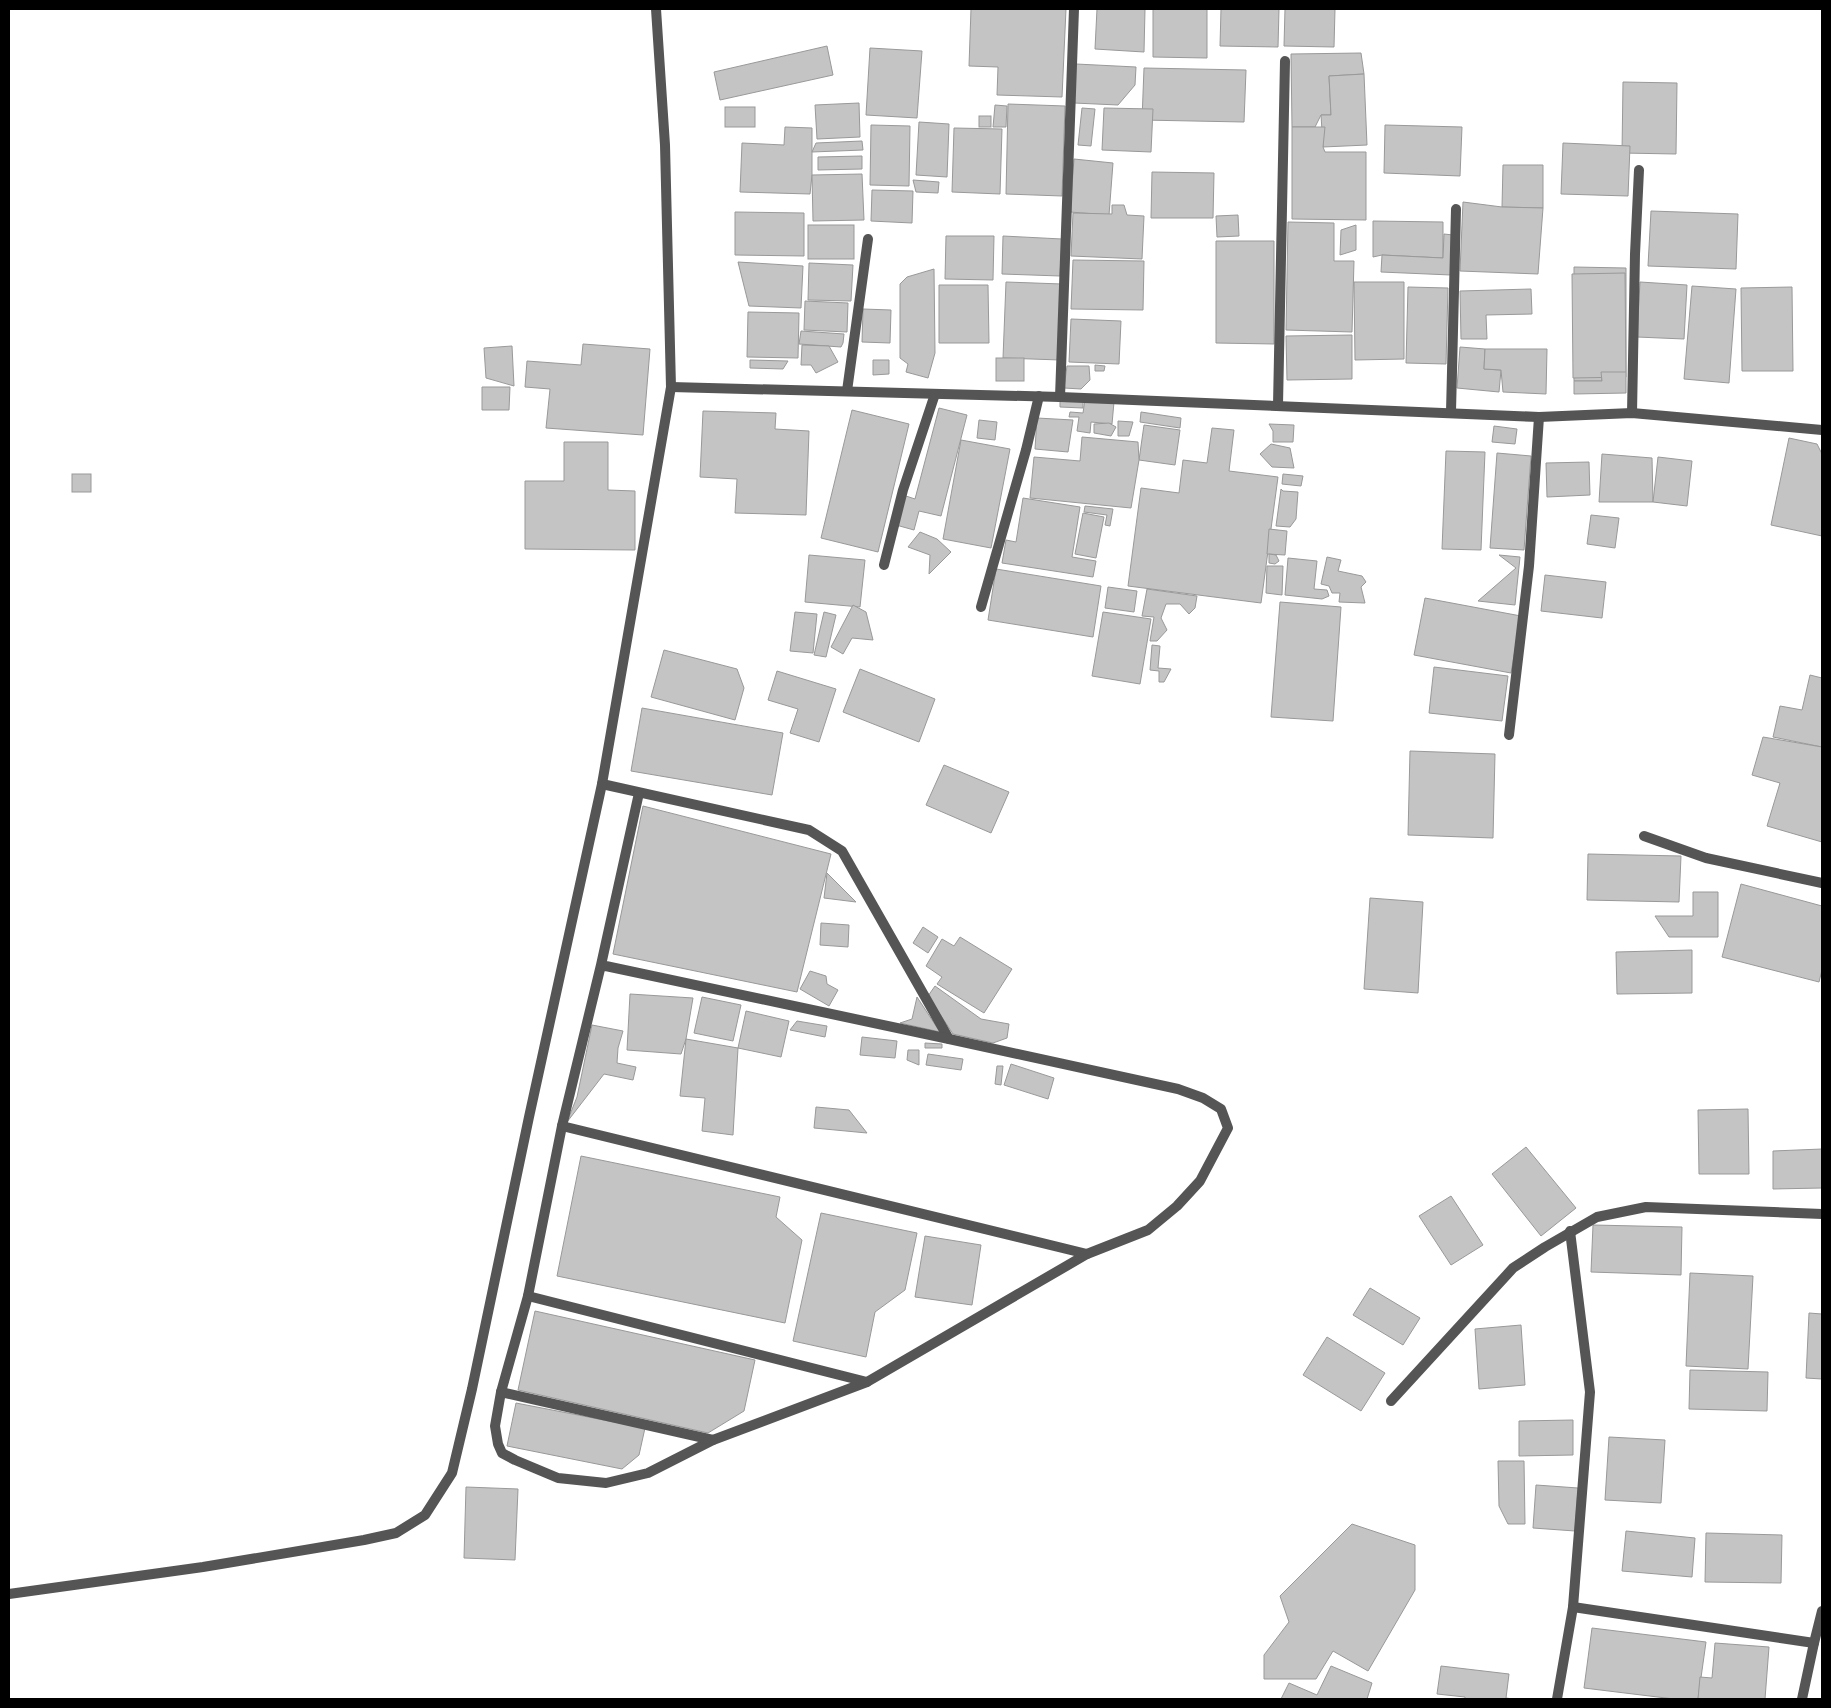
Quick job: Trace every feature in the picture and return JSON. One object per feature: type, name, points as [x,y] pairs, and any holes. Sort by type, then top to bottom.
[{"type":"street","points":[[9,1594],[203,1567],[396,1533],[425,1515],[452,1473],[472,1389],[602,784],[671,386],[665,145],[656,9]]},
{"type":"street","points":[[1060,397],[1074,9]]},
{"type":"street","points":[[1278,405],[1285,62]]},
{"type":"street","points":[[1632,413],[1635,254],[1639,170]]},
{"type":"street","points":[[1451,412],[1456,209]]},
{"type":"street","points":[[847,391],[868,239]]},
{"type":"street","points":[[671,386],[1039,396],[1539,417],[1632,413],[1822,430]]},
{"type":"street","points":[[884,565],[903,490],[935,394]]},
{"type":"street","points":[[981,607],[1026,450],[1039,396]]},
{"type":"street","points":[[1509,735],[1529,566],[1539,417]]},
{"type":"street","points":[[602,784],[809,830],[842,851],[949,1039]]},
{"type":"street","points":[[601,965],[1178,1089],[1203,1098],[1221,1109],[1228,1128],[1200,1181],[1177,1206],[1148,1230],[1087,1254],[867,1382],[713,1440],[648,1473],[606,1483],[558,1478],[502,1453],[498,1444],[495,1426],[501,1392],[528,1296],[562,1126],[601,965],[639,793]]},
{"type":"street","points":[[1644,836],[1706,858],[1822,883]]},
{"type":"street","points":[[562,1126],[1087,1254]]},
{"type":"street","points":[[1391,1402],[1513,1268],[1597,1216],[1646,1207],[1822,1214]]},
{"type":"street","points":[[1557,1699],[1573,1607],[1590,1392],[1570,1231]]},
{"type":"street","points":[[528,1296],[867,1382]]},
{"type":"street","points":[[501,1392],[713,1440]]},
{"type":"street","points":[[1573,1607],[1814,1643]]},
{"type":"street","points":[[1802,1699],[1822,1611]]},
{"type":"building","points":[[971,9],[1066,9],[1062,97],[997,95],[998,67],[969,66]]},
{"type":"building","points":[[1097,9],[1145,9],[1144,52],[1095,49]]},
{"type":"building","points":[[1153,9],[1207,9],[1207,58],[1153,57]]},
{"type":"building","points":[[1221,9],[1279,9],[1278,47],[1220,46]]},
{"type":"building","points":[[1285,9],[1335,9],[1334,47],[1284,46]]},
{"type":"building","points":[[827,46],[833,75],[720,100],[714,72]]},
{"type":"building","points":[[870,48],[922,51],[917,118],[866,115]]},
{"type":"building","points":[[1361,53],[1364,74],[1329,76],[1331,115],[1321,115],[1315,127],[1292,127],[1291,54]]},
{"type":"building","points":[[1076,64],[1136,67],[1135,85],[1118,105],[1074,103]]},
{"type":"building","points":[[1144,68],[1246,70],[1244,122],[1142,120]]},
{"type":"building","points":[[1364,74],[1367,145],[1323,147],[1321,115],[1331,115],[1329,76]]},
{"type":"building","points":[[1623,82],[1677,83],[1676,154],[1622,153]]},
{"type":"building","points":[[859,103],[860,137],[817,139],[815,105]]},
{"type":"building","points":[[1008,104],[1065,106],[1062,196],[1006,194]]},
{"type":"building","points":[[995,105],[1007,106],[1006,127],[993,127]]},
{"type":"building","points":[[725,107],[755,107],[755,127],[725,127]]},
{"type":"building","points":[[1082,108],[1095,109],[1091,146],[1078,145]]},
{"type":"building","points":[[1104,108],[1153,109],[1151,152],[1102,150]]},
{"type":"building","points":[[979,116],[991,116],[991,127],[979,127]]},
{"type":"building","points":[[919,122],[949,124],[947,177],[916,175]]},
{"type":"building","points":[[871,125],[910,126],[909,186],[870,185]]},
{"type":"building","points":[[1385,125],[1462,127],[1460,176],[1384,173]]},
{"type":"building","points":[[785,127],[812,128],[810,194],[740,192],[742,143],[784,145]]},
{"type":"building","points":[[1292,127],[1325,127],[1323,147],[1325,152],[1366,152],[1366,220],[1292,219]]},
{"type":"building","points":[[954,128],[1002,129],[1000,194],[952,192]]},
{"type":"building","points":[[862,141],[863,150],[812,152],[816,143]]},
{"type":"building","points":[[1563,143],[1630,146],[1628,196],[1561,194]]},
{"type":"building","points":[[862,156],[862,169],[818,170],[818,157]]},
{"type":"building","points":[[1074,159],[1113,163],[1109,215],[1070,212]]},
{"type":"building","points":[[1503,165],[1543,165],[1543,208],[1502,207]]},
{"type":"building","points":[[1152,172],[1214,173],[1213,218],[1151,218]]},
{"type":"building","points":[[862,174],[864,220],[813,221],[812,175]]},
{"type":"building","points":[[913,180],[939,182],[938,193],[916,192]]},
{"type":"building","points":[[872,190],[913,191],[912,223],[871,221]]},
{"type":"building","points":[[1463,202],[1502,207],[1543,208],[1538,274],[1460,271]]},
{"type":"building","points":[[1112,205],[1124,205],[1127,215],[1144,216],[1142,259],[1071,256],[1073,213],[1112,214]]},
{"type":"building","points":[[1651,211],[1738,214],[1736,269],[1648,266]]},
{"type":"building","points":[[735,212],[804,213],[804,256],[735,255]]},
{"type":"building","points":[[1238,215],[1239,236],[1217,237],[1216,216]]},
{"type":"building","points":[[1373,221],[1443,222],[1443,258],[1382,255],[1373,257]]},
{"type":"building","points":[[1288,222],[1334,223],[1334,261],[1354,261],[1352,332],[1286,330]]},
{"type":"building","points":[[808,225],[854,225],[854,259],[808,259]]},
{"type":"building","points":[[1356,225],[1356,250],[1340,255],[1341,230]]},
{"type":"building","points":[[1444,234],[1453,235],[1451,275],[1381,272],[1382,255],[1443,258]]},
{"type":"building","points":[[946,236],[994,236],[993,280],[945,279]]},
{"type":"building","points":[[1003,236],[1062,239],[1060,276],[1002,274]]},
{"type":"building","points":[[1216,241],[1274,241],[1274,344],[1216,343]]},
{"type":"building","points":[[1073,260],[1144,261],[1143,310],[1071,309]]},
{"type":"building","points":[[738,262],[803,266],[801,308],[749,306]]},
{"type":"building","points":[[809,263],[853,265],[851,301],[808,300]]},
{"type":"building","points":[[1574,267],[1626,268],[1626,372],[1601,372],[1602,381],[1574,381]]},
{"type":"building","points":[[934,269],[935,353],[928,378],[906,372],[908,364],[900,358],[900,284],[907,277]]},
{"type":"building","points":[[1625,273],[1626,377],[1573,378],[1572,274]]},
{"type":"building","points":[[1006,282],[1062,284],[1060,360],[1003,358]]},
{"type":"building","points":[[1354,282],[1404,282],[1404,359],[1355,360]]},
{"type":"building","points":[[1640,282],[1687,285],[1684,339],[1637,337]]},
{"type":"building","points":[[939,285],[988,285],[989,343],[939,343]]},
{"type":"building","points":[[1692,286],[1736,289],[1729,383],[1684,379]]},
{"type":"building","points":[[1408,287],[1448,288],[1446,364],[1406,363]]},
{"type":"building","points":[[1792,287],[1793,371],[1742,371],[1741,288]]},
{"type":"building","points":[[1531,289],[1532,314],[1486,315],[1487,339],[1461,339],[1460,291]]},
{"type":"building","points":[[805,301],[848,303],[847,332],[804,330]]},
{"type":"building","points":[[863,309],[891,310],[890,343],[862,342]]},
{"type":"building","points":[[748,312],[799,313],[798,358],[747,357]]},
{"type":"building","points":[[1071,319],[1121,321],[1119,364],[1069,362]]},
{"type":"building","points":[[801,331],[844,334],[843,343],[841,347],[799,344]]},
{"type":"building","points":[[1352,335],[1352,379],[1287,380],[1286,336]]},
{"type":"building","points":[[583,344],[650,349],[643,435],[546,428],[550,389],[525,387],[527,361],[581,365]]},
{"type":"building","points":[[802,345],[829,346],[838,362],[816,373],[811,365],[801,365]]},
{"type":"building","points":[[512,346],[514,386],[486,378],[484,348]]},
{"type":"building","points":[[1460,347],[1485,349],[1484,369],[1501,370],[1499,392],[1457,388]]},
{"type":"building","points":[[1485,349],[1547,349],[1546,394],[1503,392],[1501,370],[1484,369]]},
{"type":"building","points":[[996,358],[1024,358],[1024,381],[996,381]]},
{"type":"building","points":[[750,360],[788,361],[783,369],[750,368]]},
{"type":"building","points":[[873,360],[889,360],[889,374],[873,375]]},
{"type":"building","points":[[1095,365],[1105,366],[1104,371],[1095,371]]},
{"type":"building","points":[[1067,366],[1089,366],[1090,380],[1081,389],[1064,388]]},
{"type":"building","points":[[1601,372],[1626,372],[1626,393],[1574,394],[1574,381],[1602,381]]},
{"type":"building","points":[[482,387],[510,387],[509,410],[482,410]]},
{"type":"building","points":[[1060,398],[1083,399],[1083,408],[1060,407]]},
{"type":"building","points":[[1085,399],[1114,402],[1112,424],[1091,422],[1090,433],[1077,431],[1079,417],[1069,417],[1070,412],[1083,413]]},
{"type":"building","points":[[939,408],[967,415],[941,516],[919,511],[914,530],[896,525],[903,495],[915,499]]},
{"type":"building","points":[[852,410],[909,424],[878,552],[821,538]]},
{"type":"building","points":[[703,411],[776,413],[775,429],[809,431],[806,515],[735,513],[737,479],[700,477]]},
{"type":"building","points":[[1141,412],[1181,418],[1180,428],[1140,422]]},
{"type":"building","points":[[1037,418],[1073,420],[1068,452],[1035,449]]},
{"type":"building","points":[[979,420],[997,422],[995,440],[977,438]]},
{"type":"building","points":[[1118,421],[1133,422],[1129,436],[1118,436]]},
{"type":"building","points":[[1109,423],[1116,427],[1111,436],[1094,433],[1094,424]]},
{"type":"building","points":[[1269,424],[1294,425],[1293,442],[1273,442],[1273,431]]},
{"type":"building","points":[[1144,425],[1180,430],[1175,465],[1139,460]]},
{"type":"building","points":[[1494,426],[1517,429],[1515,444],[1492,442]]},
{"type":"building","points":[[1212,428],[1234,430],[1229,471],[1278,477],[1261,603],[1128,586],[1141,488],[1179,493],[1183,460],[1207,463]]},
{"type":"building","points":[[1082,437],[1138,442],[1139,460],[1131,508],[1030,498],[1034,457],[1080,461]]},
{"type":"building","points":[[1789,438],[1817,444],[1822,454],[1822,536],[1771,525]]},
{"type":"building","points":[[961,440],[1010,449],[991,548],[943,539]]},
{"type":"building","points":[[564,442],[608,442],[608,490],[635,491],[635,550],[525,549],[525,481],[564,481]]},
{"type":"building","points":[[1271,444],[1290,448],[1294,468],[1272,467],[1260,454]]},
{"type":"building","points":[[1446,451],[1485,452],[1481,550],[1442,549]]},
{"type":"building","points":[[1497,453],[1531,456],[1524,550],[1490,548]]},
{"type":"building","points":[[1602,454],[1652,458],[1653,502],[1599,502]]},
{"type":"building","points":[[1658,457],[1692,461],[1687,506],[1653,502]]},
{"type":"building","points":[[1589,462],[1590,495],[1547,497],[1546,463]]},
{"type":"building","points":[[72,474],[91,474],[91,492],[72,492]]},
{"type":"building","points":[[1283,474],[1303,476],[1301,486],[1282,484]]},
{"type":"building","points":[[1281,489],[1283,491],[1298,492],[1296,519],[1290,527],[1276,526]]},
{"type":"building","points":[[1023,498],[1080,507],[1072,557],[1096,561],[1093,577],[1002,563],[1006,540],[1016,542]]},
{"type":"building","points":[[1085,506],[1113,509],[1110,526],[1105,525],[1107,515],[1084,512]]},
{"type":"building","points":[[1083,513],[1104,517],[1096,558],[1075,554]]},
{"type":"building","points":[[1591,515],[1619,518],[1615,548],[1587,544]]},
{"type":"building","points":[[1269,529],[1287,531],[1285,555],[1267,554]]},
{"type":"building","points":[[920,532],[937,539],[951,552],[929,574],[930,555],[908,547]]},
{"type":"building","points":[[1269,554],[1276,555],[1279,561],[1275,564],[1269,563]]},
{"type":"building","points":[[809,555],[865,560],[860,607],[805,602]]},
{"type":"building","points":[[1499,555],[1520,557],[1515,605],[1478,601],[1516,568]]},
{"type":"building","points":[[1327,557],[1341,560],[1338,571],[1362,576],[1366,582],[1361,587],[1365,603],[1339,602],[1340,593],[1332,593],[1329,586],[1321,584]]},
{"type":"building","points":[[1288,558],[1317,561],[1314,589],[1327,590],[1329,596],[1322,599],[1285,595]]},
{"type":"building","points":[[1267,566],[1283,566],[1282,595],[1266,593]]},
{"type":"building","points":[[996,569],[1101,586],[1093,637],[988,620]]},
{"type":"building","points":[[1545,575],[1606,582],[1602,618],[1541,611]]},
{"type":"building","points":[[1108,587],[1137,591],[1134,612],[1105,608]]},
{"type":"building","points":[[1147,589],[1197,596],[1195,608],[1189,614],[1180,604],[1166,604],[1161,618],[1167,630],[1157,641],[1150,641],[1154,617],[1142,616]]},
{"type":"building","points":[[1425,598],[1521,616],[1511,673],[1414,655]]},
{"type":"building","points":[[1280,602],[1341,607],[1333,721],[1271,717]]},
{"type":"building","points":[[853,605],[866,612],[873,640],[852,638],[843,654],[831,647]]},
{"type":"building","points":[[795,612],[817,614],[813,653],[790,651]]},
{"type":"building","points":[[824,612],[836,615],[826,657],[814,655]]},
{"type":"building","points":[[1103,612],[1151,619],[1140,684],[1092,676]]},
{"type":"building","points":[[1152,645],[1160,646],[1158,668],[1171,669],[1164,682],[1159,682],[1159,671],[1150,670]]},
{"type":"building","points":[[664,650],[737,669],[744,688],[735,720],[651,697]]},
{"type":"building","points":[[1434,667],[1508,676],[1502,721],[1429,713]]},
{"type":"building","points":[[860,669],[935,699],[919,742],[843,712]]},
{"type":"building","points":[[777,671],[836,689],[819,742],[790,733],[798,709],[768,700]]},
{"type":"building","points":[[1810,675],[1822,678],[1822,747],[1773,737],[1780,706],[1802,710]]},
{"type":"building","points":[[642,708],[783,733],[772,795],[631,771]]},
{"type":"building","points":[[1763,737],[1822,747],[1822,842],[1767,826],[1780,783],[1752,775]]},
{"type":"building","points":[[1410,751],[1495,754],[1493,838],[1408,835]]},
{"type":"building","points":[[944,765],[1009,792],[991,833],[926,805]]},
{"type":"building","points":[[643,806],[831,854],[797,992],[613,954]]},
{"type":"building","points":[[1588,854],[1681,856],[1679,902],[1587,900]]},
{"type":"building","points":[[827,873],[856,902],[824,898]]},
{"type":"building","points":[[1741,884],[1822,906],[1822,970],[1819,982],[1722,957]]},
{"type":"building","points":[[1693,892],[1718,892],[1718,937],[1669,937],[1655,916],[1693,916]]},
{"type":"building","points":[[1370,898],[1423,902],[1418,993],[1364,989]]},
{"type":"building","points":[[821,923],[849,925],[848,947],[820,945]]},
{"type":"building","points":[[923,927],[938,937],[928,953],[913,943]]},
{"type":"building","points":[[960,937],[1012,969],[984,1013],[937,984],[942,977],[926,966],[942,939],[954,946]]},
{"type":"building","points":[[1692,950],[1692,993],[1617,994],[1616,952]]},
{"type":"building","points":[[810,971],[826,976],[827,984],[838,990],[829,1006],[800,989]]},
{"type":"building","points":[[935,986],[981,1019],[1009,1024],[1007,1038],[993,1043],[953,1034],[928,996]]},
{"type":"building","points":[[630,994],[693,998],[686,1039],[681,1054],[627,1050]]},
{"type":"building","points":[[702,997],[741,1005],[733,1041],[694,1033]]},
{"type":"building","points":[[917,997],[940,1032],[900,1023],[912,1019]]},
{"type":"building","points":[[746,1011],[789,1021],[781,1057],[738,1048]]},
{"type":"building","points":[[797,1021],[827,1026],[825,1037],[790,1030]]},
{"type":"building","points":[[592,1025],[623,1031],[618,1048],[617,1063],[636,1067],[633,1080],[604,1074],[567,1122],[577,1097]]},
{"type":"building","points":[[862,1037],[897,1041],[895,1058],[860,1055]]},
{"type":"building","points":[[686,1039],[738,1048],[733,1135],[702,1131],[705,1098],[680,1096]]},
{"type":"building","points":[[925,1043],[942,1044],[942,1048],[925,1048]]},
{"type":"building","points":[[908,1050],[919,1050],[919,1065],[907,1060]]},
{"type":"building","points":[[928,1054],[963,1059],[961,1070],[926,1065]]},
{"type":"building","points":[[1011,1064],[1054,1078],[1048,1099],[1004,1085]]},
{"type":"building","points":[[997,1066],[1003,1066],[1001,1085],[995,1084]]},
{"type":"building","points":[[816,1107],[849,1110],[867,1133],[814,1128]]},
{"type":"building","points":[[1748,1109],[1749,1174],[1699,1174],[1698,1110]]},
{"type":"building","points":[[1526,1147],[1576,1208],[1541,1236],[1492,1174]]},
{"type":"building","points":[[1822,1149],[1822,1188],[1773,1189],[1773,1151]]},
{"type":"building","points":[[581,1156],[780,1197],[776,1217],[802,1240],[785,1323],[557,1276]]},
{"type":"building","points":[[1451,1196],[1483,1245],[1451,1265],[1419,1216]]},
{"type":"building","points":[[821,1213],[917,1233],[905,1290],[875,1312],[866,1357],[793,1341]]},
{"type":"building","points":[[1593,1225],[1682,1227],[1681,1275],[1591,1272]]},
{"type":"building","points":[[925,1236],[981,1245],[972,1305],[915,1297]]},
{"type":"building","points":[[1690,1273],[1753,1276],[1748,1369],[1686,1366]]},
{"type":"building","points":[[1370,1288],[1420,1318],[1403,1345],[1353,1315]]},
{"type":"building","points":[[535,1311],[755,1360],[744,1411],[708,1433],[518,1390]]},
{"type":"building","points":[[1809,1313],[1822,1314],[1822,1379],[1806,1378]]},
{"type":"building","points":[[1521,1325],[1525,1385],[1479,1389],[1475,1329]]},
{"type":"building","points":[[1327,1337],[1385,1373],[1361,1411],[1303,1375]]},
{"type":"building","points":[[1690,1370],[1768,1372],[1767,1411],[1689,1409]]},
{"type":"building","points":[[516,1403],[645,1428],[639,1455],[622,1469],[507,1446]]},
{"type":"building","points":[[1573,1420],[1573,1455],[1519,1456],[1519,1421]]},
{"type":"building","points":[[1609,1437],[1665,1440],[1661,1503],[1605,1500]]},
{"type":"building","points":[[1498,1461],[1524,1461],[1525,1524],[1508,1524],[1499,1506]]},
{"type":"building","points":[[1536,1485],[1578,1488],[1575,1531],[1533,1528]]},
{"type":"building","points":[[466,1487],[518,1489],[515,1560],[464,1558]]},
{"type":"building","points":[[1352,1524],[1415,1545],[1415,1590],[1368,1671],[1333,1651],[1316,1679],[1264,1679],[1264,1655],[1289,1622],[1280,1596]]},
{"type":"building","points":[[1626,1531],[1695,1538],[1692,1577],[1622,1571]]},
{"type":"building","points":[[1706,1533],[1782,1535],[1781,1583],[1705,1582]]},
{"type":"building","points":[[1592,1628],[1706,1642],[1698,1699],[1674,1699],[1584,1688]]},
{"type":"building","points":[[1715,1643],[1769,1647],[1765,1699],[1698,1699],[1700,1677],[1712,1678]]},
{"type":"building","points":[[1331,1666],[1372,1683],[1367,1699],[1281,1699],[1289,1683],[1317,1695]]},
{"type":"building","points":[[1441,1666],[1509,1674],[1506,1698],[1513,1699],[1465,1699],[1465,1697],[1437,1694]]}]
